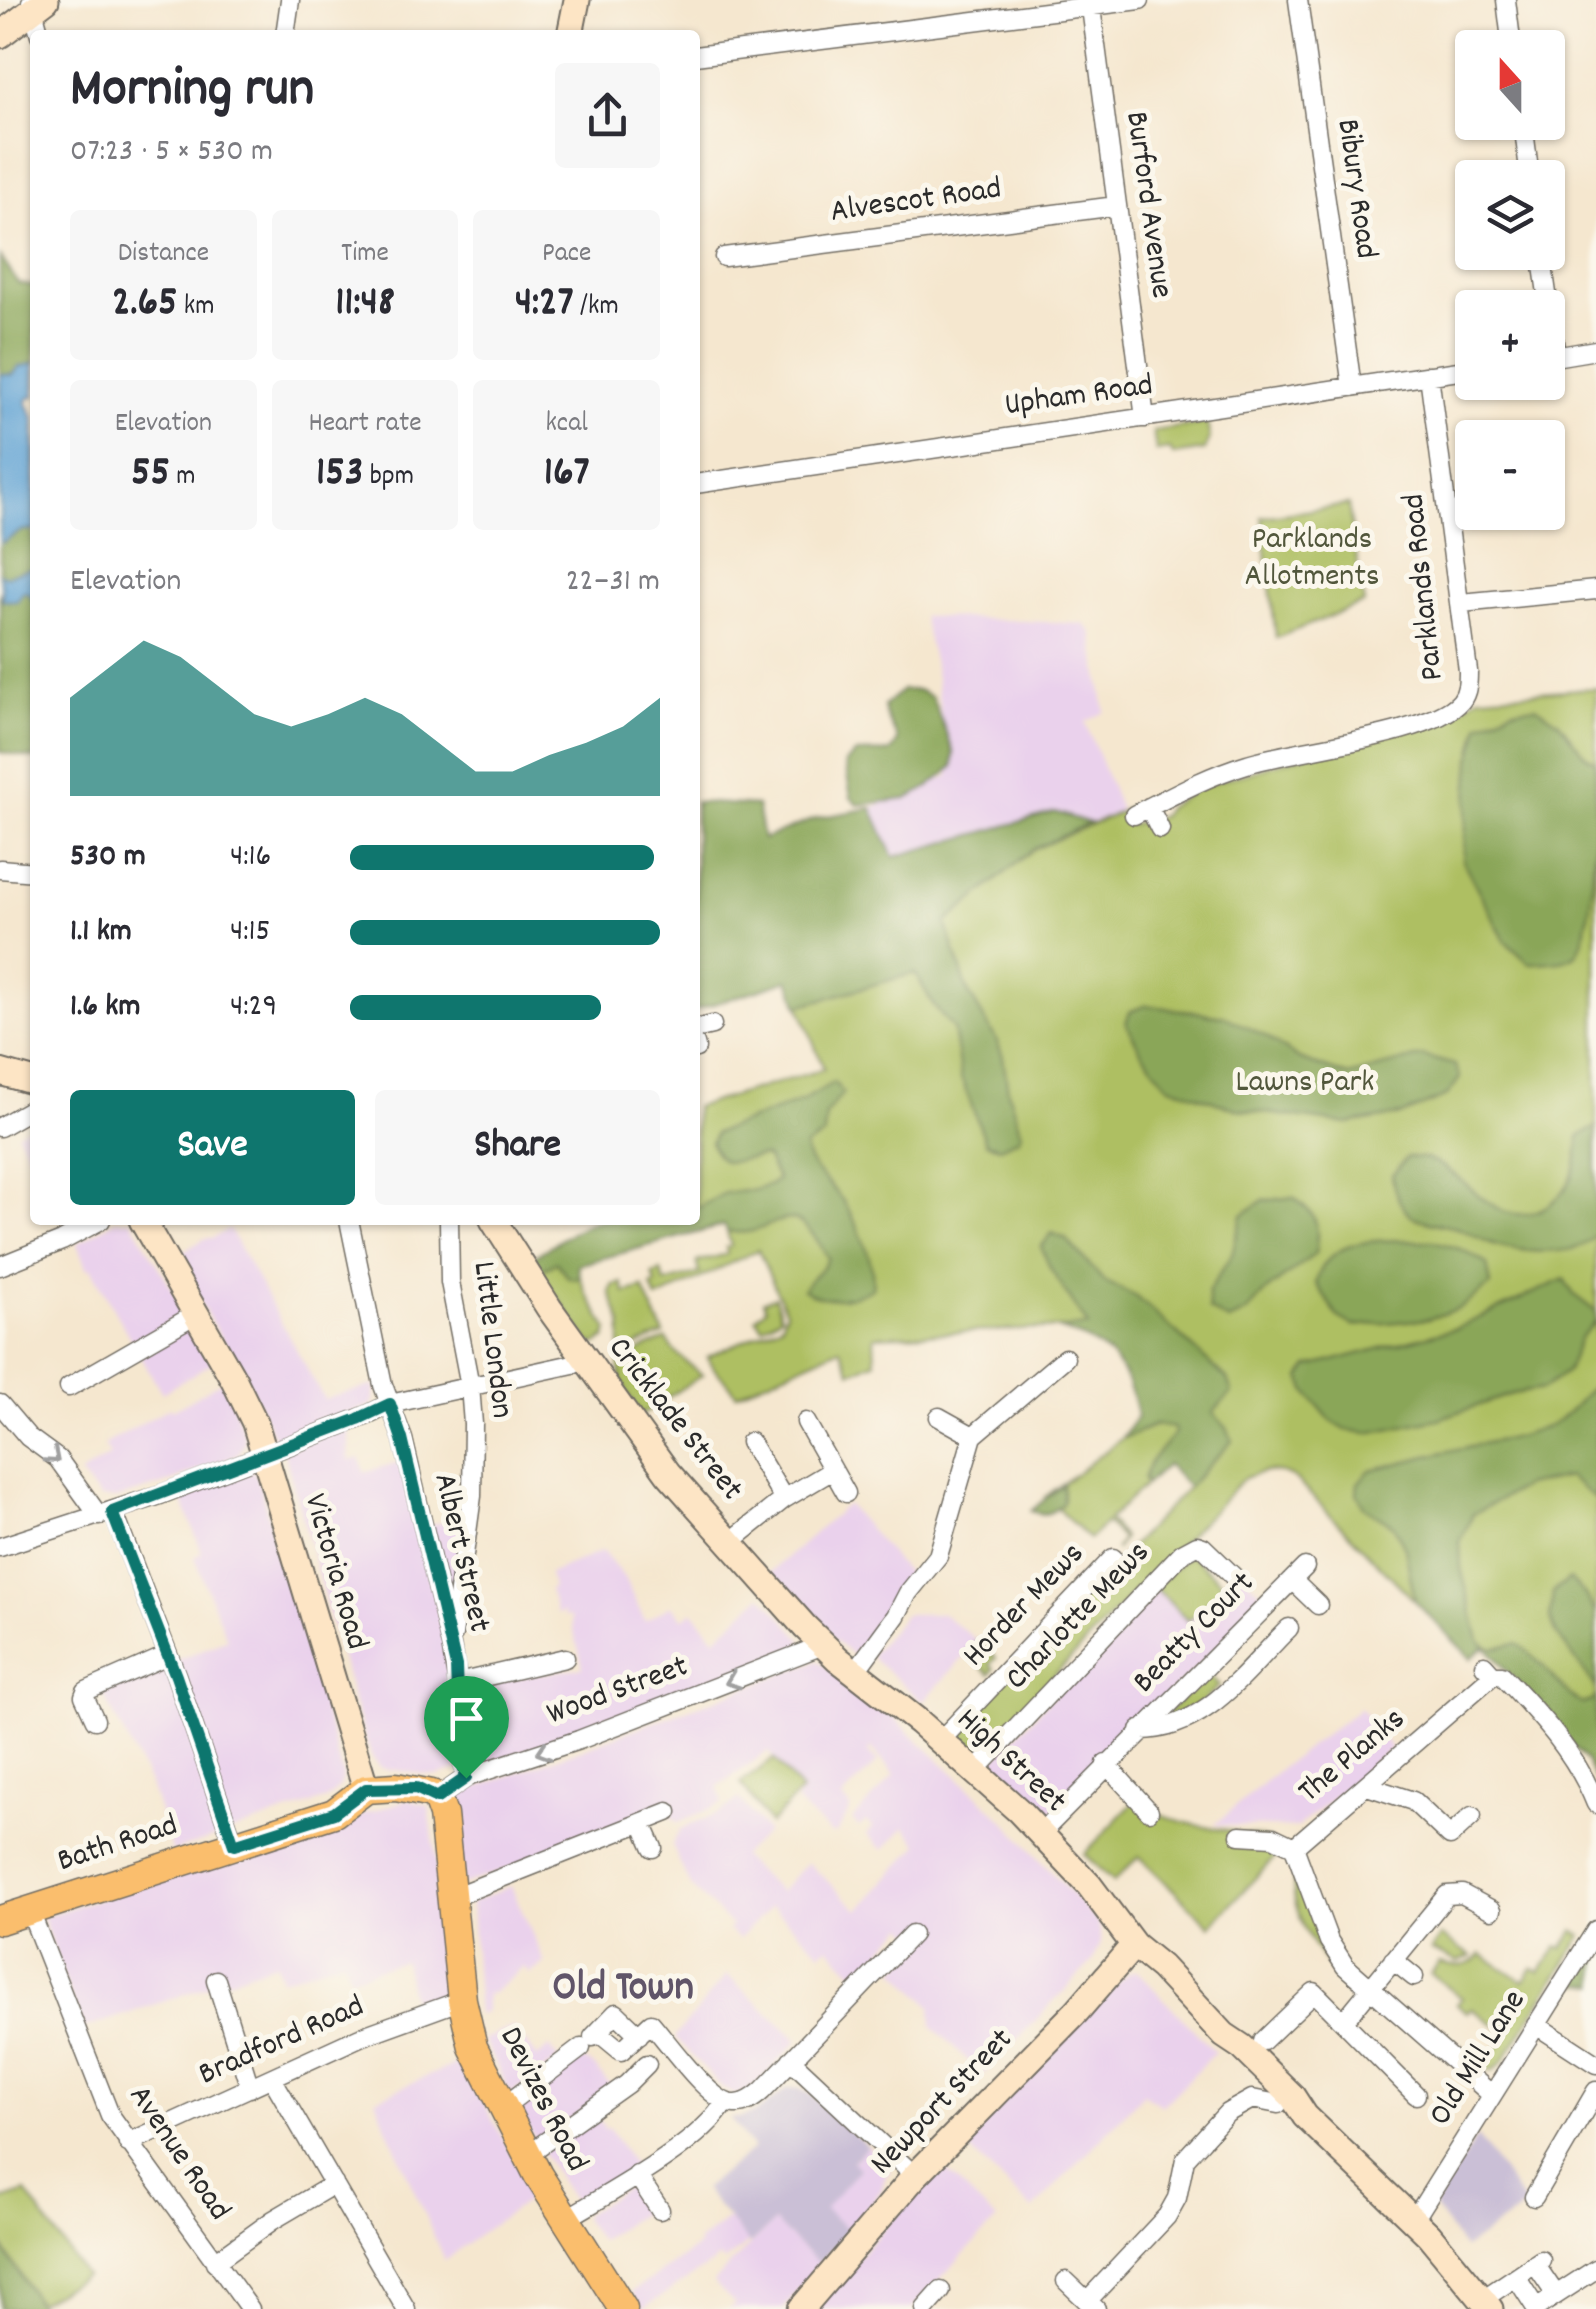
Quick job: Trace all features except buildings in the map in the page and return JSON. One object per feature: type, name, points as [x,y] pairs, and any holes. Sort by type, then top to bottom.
[{"type":"main road","points":[[571,30],[577,0]]},
{"type":"main road","points":[[0,35],[37,3]]},
{"type":"main road","points":[[0,1072],[30,1081]]},
{"type":"main road","name":"Victoria Road","points":[[145,1225],[246,1404],[265,1453],[366,1789]]},
{"type":"main road","name":"Cricklade Street","points":[[496,1225],[548,1308],[658,1459],[823,1645]]},
{"type":"main road","name":"High Street","points":[[823,1645],[940,1740],[1041,1834],[1095,1891],[1134,1945],[1162,1967],[1224,2035]]},
{"type":"main road","points":[[366,1789],[416,1788],[437,1798]]},
{"type":"main road","name":"Bath Road","points":[[0,1920],[334,1813],[366,1789]]},
{"type":"main road","name":"Devizes Road","points":[[437,1798],[444,1815],[462,2000],[473,2047],[527,2156],[623,2309]]},
{"type":"main road","name":"Newport Street","points":[[800,2309],[915,2176],[1077,2010],[1134,1945]]},
{"type":"main road","points":[[1224,2035],[1244,2072],[1278,2104],[1305,2116]]},
{"type":"main road","points":[[1224,2035],[1242,2047],[1292,2096],[1305,2116],[1414,2220],[1487,2304]]},
{"type":"street","points":[[286,30],[290,0]]},
{"type":"street","points":[[700,55],[1091,3],[1140,0]]},
{"type":"street","name":"Bibury Road","points":[[1298,0],[1352,386]]},
{"type":"street","points":[[1506,0],[1510,30]]},
{"type":"street","points":[[37,3],[40,30]]},
{"type":"street","name":"Burford Avenue","points":[[1091,3],[1145,418]]},
{"type":"street","name":"Alvescot Road","points":[[724,257],[1116,206]]},
{"type":"street","points":[[1565,355],[1596,350]]},
{"type":"street","name":"Upham Road","points":[[700,483],[1455,371]]},
{"type":"street","name":"Parklands Road","points":[[1160,829],[1142,811],[1195,783],[1249,763],[1383,734],[1432,718],[1456,705],[1467,692],[1461,603],[1429,375]]},
{"type":"street","points":[[1461,603],[1596,590]]},
{"type":"street","points":[[0,869],[30,872]]},
{"type":"street","points":[[0,1127],[30,1110]]},
{"type":"street","points":[[0,1266],[92,1225]]},
{"type":"street","name":"Albert Street","points":[[351,1225],[390,1404],[402,1439],[451,1645],[458,1683],[458,1736],[466,1778]]},
{"type":"street","name":"Little London","points":[[449,1225],[450,1282],[470,1386],[472,1496],[451,1645]]},
{"type":"street","points":[[69,1388],[196,1314]]},
{"type":"street","points":[[855,1672],[938,1556],[974,1436],[1065,1358]]},
{"type":"street","points":[[0,1546],[172,1491],[390,1404],[573,1364]]},
{"type":"street","points":[[0,1404],[28,1437],[58,1458],[106,1514],[168,1655],[234,1845]]},
{"type":"street","points":[[939,1418],[974,1436]]},
{"type":"street","points":[[806,1422],[846,1493]]},
{"type":"street","points":[[750,1442],[784,1499]]},
{"type":"street","points":[[729,1542],[784,1499],[832,1470]]},
{"type":"street","name":"Charlotte Mews","points":[[975,1771],[1182,1553],[1197,1546],[1203,1548],[1234,1577]]},
{"type":"street","name":"Horder Mews","points":[[940,1740],[1114,1558]]},
{"type":"street","name":"Beatty Court","points":[[1041,1834],[1299,1573],[1318,1606]]},
{"type":"street","points":[[1140,1730],[1176,1726],[1202,1714],[1289,1628]]},
{"type":"street","name":"Wood Street","points":[[437,1798],[466,1778],[579,1740],[823,1645]]},
{"type":"street","points":[[95,1720],[84,1696],[86,1691],[168,1655]]},
{"type":"street","points":[[458,1683],[565,1658]]},
{"type":"street","name":"The Planks","points":[[1240,1835],[1272,1837],[1294,1847],[1367,1786],[1488,1670],[1500,1673],[1566,1746],[1596,1804]]},
{"type":"street","points":[[1106,1764],[1150,1811]]},
{"type":"street","points":[[1367,1786],[1414,1801],[1450,1836],[1472,1816]]},
{"type":"street","points":[[453,1897],[668,1812]]},
{"type":"street","points":[[642,1823],[653,1848]]},
{"type":"street","points":[[1294,1847],[1337,1955],[1371,1991],[1492,2095]]},
{"type":"street","points":[[1344,2022],[1447,1895],[1462,1894],[1492,1911]]},
{"type":"street","name":"Avenue Road","points":[[30,1911],[110,2115],[250,2309]]},
{"type":"street","name":"Old Mill Lane","points":[[1414,2220],[1596,1930]]},
{"type":"street","points":[[502,2108],[558,2067],[616,2013],[639,2035],[651,2023],[708,2090],[724,2102],[738,2104],[754,2098],[912,1934]]},
{"type":"street","points":[[1394,1960],[1414,1977]]},
{"type":"street","points":[[216,1980],[250,2088]]},
{"type":"street","points":[[1264,2041],[1314,1992],[1416,2094]]},
{"type":"street","name":"Bradford Road","points":[[128,2143],[360,2037],[462,2000]]},
{"type":"street","points":[[1536,2024],[1596,2064]]},
{"type":"street","points":[[792,2060],[915,2176]]},
{"type":"street","points":[[527,2156],[626,2084],[647,2064]]},
{"type":"street","points":[[272,2078],[406,2309]]},
{"type":"street","points":[[1534,2197],[1596,2090]]},
{"type":"street","points":[[1066,2282],[1091,2305],[1167,2216],[1177,2198],[1186,2160],[1218,2135],[1231,2109],[1246,2100],[1278,2104]]},
{"type":"street","points":[[566,2220],[703,2127],[724,2102]]},
{"type":"street","points":[[642,2172],[660,2210]]},
{"type":"street","points":[[215,2262],[273,2220],[334,2184]]},
{"type":"street","points":[[1487,2304],[1538,2262],[1556,2295]]},
{"type":"street","points":[[1516,2277],[1536,2308],[1596,2270]]},
{"type":"street","points":[[925,2309],[941,2291]]},
{"type":"shaded area","points":[[922,616],[1084,624],[1092,632],[1105,712],[1085,722],[1121,812],[1090,823],[1055,812],[894,858],[872,808],[949,776],[934,664]]},
{"type":"shaded area","points":[[30,1125],[30,1158],[17,1133]]},
{"type":"shaded area","points":[[108,1225],[134,1225],[186,1312],[133,1344],[91,1268],[87,1269],[77,1244]]},
{"type":"shaded area","points":[[229,1229],[324,1399],[376,1385],[372,1405],[276,1442],[260,1406],[174,1257]]},
{"type":"shaded area","points":[[193,1323],[215,1361],[162,1393],[139,1354]]},
{"type":"shaded area","points":[[225,1379],[245,1440],[238,1454],[116,1499],[100,1498],[79,1475],[110,1455],[104,1445]]},
{"type":"shaded area","points":[[345,1428],[349,1432],[349,1461],[360,1458],[364,1472],[400,1462],[444,1632],[460,1769],[437,1776],[381,1768],[372,1758],[284,1451]]},
{"type":"shaded area","points":[[248,1471],[257,1477],[343,1777],[338,1789],[327,1799],[172,1852],[150,1785],[102,1692],[227,1639],[194,1557],[202,1553],[182,1499]]},
{"type":"shaded area","points":[[847,1504],[912,1579],[854,1656],[803,1613],[770,1573]]},
{"type":"shaded area","points":[[463,1517],[454,1608],[445,1608],[425,1526]]},
{"type":"shaded area","points":[[602,1551],[623,1576],[645,1621],[671,1605],[683,1619],[693,1611],[715,1638],[762,1595],[802,1639],[801,1645],[797,1651],[472,1771],[465,1750],[462,1687],[583,1667],[570,1616],[557,1614],[549,1590],[549,1574]]},
{"type":"shaded area","points":[[1238,1571],[1266,1597],[1198,1667],[1128,1730],[1050,1813],[993,1761],[1154,1587],[1188,1621]]},
{"type":"shaded area","points":[[905,1614],[942,1614],[978,1641],[923,1702],[870,1656]]},
{"type":"shaded area","points":[[818,1661],[882,1707],[1000,1816],[1099,1924],[1101,1943],[1093,1961],[983,2075],[932,2026],[931,2006],[896,1970],[922,1943],[905,1926],[858,1976],[828,1946],[821,1952],[771,1906],[739,1939],[728,1930],[731,1925],[690,1886],[672,1845],[680,1829],[721,1812],[739,1798],[767,1832],[741,1856],[750,1865],[780,1892],[807,1862],[859,1910],[919,1844],[905,1827],[883,1850],[867,1835],[873,1827],[866,1821],[859,1827],[852,1820],[895,1775],[871,1748],[868,1752],[878,1762],[842,1798],[851,1808],[837,1833],[831,1834],[796,1802],[801,1791],[768,1751],[718,1787],[723,1803],[678,1823],[668,1812],[462,1885],[455,1817],[460,1794]]},
{"type":"shaded area","points":[[1360,1708],[1391,1748],[1297,1828],[1214,1825],[1281,1768]]},
{"type":"shaded area","points":[[408,1800],[429,1806],[453,1993],[414,2010],[404,1961],[350,1977],[344,1959],[281,1979],[276,1963],[83,2029],[42,1917]]},
{"type":"shaded area","points":[[511,1886],[545,1963],[530,1974],[524,1967],[493,1993],[486,1994],[486,2011],[478,2015],[471,1903]]},
{"type":"shaded area","points":[[1137,1971],[1215,2052],[1162,2106],[1144,2093],[1033,2210],[961,2142],[1082,2017],[1130,1972]]},
{"type":"shaded area","points":[[727,1975],[798,2040],[751,2090],[735,2095],[722,2088],[675,2037]]},
{"type":"shaded area","points":[[513,2027],[519,2031],[512,2037],[516,2047],[525,2040],[537,2057],[550,2047],[559,2059],[511,2094],[483,2039]]},
{"type":"shaded area","points":[[581,2059],[593,2065],[613,2089],[537,2143],[517,2108]]},
{"type":"shaded area","points":[[465,2060],[489,2114],[535,2195],[444,2260],[375,2099]]},
{"type":"shaded area","points":[[788,2088],[811,2095],[867,2146],[852,2161],[859,2169],[824,2209],[848,2230],[819,2264],[774,2222],[750,2245],[703,2189],[753,2149],[730,2118],[757,2112]]},
{"type":"shaded area","points":[[596,2114],[636,2169],[577,2208],[542,2152]]},
{"type":"shaded area","points":[[1477,2136],[1526,2206],[1464,2249],[1434,2207]]},
{"type":"shaded area","points":[[867,2146],[891,2171],[886,2174],[881,2191],[848,2230],[823,2209],[859,2169],[852,2162]]},
{"type":"shaded area","points":[[940,2165],[997,2220],[911,2309],[813,2309]]},
{"type":"shaded area","points":[[634,2182],[651,2207],[599,2241],[582,2216]]},
{"type":"shaded area","points":[[728,2219],[749,2243],[724,2262],[720,2258],[642,2309],[632,2292],[699,2246],[697,2243]]},
{"type":"shaded area","points":[[774,2222],[819,2264],[783,2309],[729,2309],[735,2304],[713,2282]]},
{"type":"green space","points":[[0,256],[18,283],[30,285],[30,364],[19,367],[13,375],[0,374]]},
{"type":"green space","points":[[1207,423],[1210,438],[1205,450],[1173,455],[1170,449],[1156,451],[1153,431]]},
{"type":"green space","name":"Parklands Allotments","points":[[1348,505],[1364,603],[1276,638],[1262,517]]},
{"type":"green space","points":[[30,529],[30,569],[6,576],[0,574],[0,544]]},
{"type":"green space","points":[[30,593],[30,758],[0,752],[0,595],[3,600]]},
{"type":"green space","name":"Lawns Park","points":[[1596,688],[1596,1782],[1586,1761],[1485,1646],[1471,1658],[1295,1479],[1276,1472],[1244,1478],[979,1754],[954,1731],[1232,1441],[1089,1327],[874,1336],[875,1362],[851,1372],[840,1348],[736,1394],[707,1357],[781,1324],[786,1312],[758,1250],[657,1299],[651,1286],[656,1284],[653,1274],[661,1271],[665,1283],[700,1273],[697,1262],[727,1254],[726,1247],[731,1246],[725,1225],[690,1235],[693,1225],[700,1225],[700,1106],[824,1069],[789,980],[930,935],[1032,850],[1125,810],[1131,824],[1162,816],[1166,808],[1202,786],[1462,708],[1479,696]]},
{"type":"green space","points":[[902,690],[918,690],[932,697],[954,753],[953,767],[907,799],[858,805],[851,798],[845,763],[856,753],[891,752],[898,741],[884,706]]},
{"type":"green space","points":[[1536,706],[1559,722],[1584,754],[1596,762],[1595,834],[1591,895],[1582,942],[1570,958],[1529,963],[1505,941],[1463,861],[1471,759],[1480,724],[1512,709]]},
{"type":"green space","points":[[700,802],[757,806],[763,839],[817,818],[872,808],[894,857],[1055,812],[1090,823],[1032,850],[946,923],[968,992],[1003,1057],[1019,1138],[1000,1147],[986,1143],[961,1078],[953,1029],[915,973],[799,1006],[789,980],[700,1008]]},
{"type":"green space","points":[[1145,1005],[1224,1016],[1267,1037],[1299,1059],[1348,1076],[1423,1056],[1455,1065],[1460,1078],[1447,1096],[1402,1115],[1348,1124],[1237,1109],[1168,1085],[1142,1053],[1126,1023],[1130,1012]]},
{"type":"green space","points":[[834,1082],[843,1093],[826,1114],[824,1135],[805,1147],[806,1154],[843,1201],[856,1225],[871,1265],[872,1288],[838,1298],[820,1297],[803,1290],[828,1258],[814,1236],[791,1219],[744,1232],[727,1231],[724,1225],[578,1265],[580,1276],[576,1279],[568,1277],[556,1262],[539,1271],[532,1257],[586,1225],[700,1225],[700,1206],[725,1193],[770,1185],[777,1179],[766,1157],[728,1162],[711,1143],[715,1133],[802,1101]]},
{"type":"green space","points":[[1596,1127],[1596,1233],[1578,1247],[1549,1252],[1493,1244],[1457,1228],[1412,1216],[1396,1192],[1392,1175],[1407,1157],[1424,1158],[1445,1168],[1501,1210],[1532,1213],[1565,1190],[1576,1165],[1579,1136]]},
{"type":"green space","points":[[1293,1197],[1315,1221],[1315,1254],[1266,1291],[1246,1313],[1229,1321],[1209,1310],[1208,1292],[1232,1254],[1242,1215],[1262,1201]]},
{"type":"green space","points":[[1052,1233],[1066,1239],[1104,1281],[1137,1297],[1227,1379],[1232,1392],[1213,1413],[1227,1428],[1232,1441],[1188,1487],[1167,1465],[1147,1483],[1143,1479],[1150,1462],[1175,1433],[1174,1428],[1155,1425],[1121,1439],[1137,1417],[1122,1371],[1103,1350],[1058,1329],[1088,1326],[1051,1270],[1041,1247]]},
{"type":"green space","points":[[1434,1241],[1463,1250],[1487,1264],[1491,1285],[1460,1308],[1429,1319],[1354,1326],[1337,1316],[1316,1283],[1323,1266],[1348,1247],[1364,1242]]},
{"type":"green space","points":[[556,1262],[576,1279],[580,1276],[608,1329],[606,1338],[595,1345],[588,1341],[539,1271]]},
{"type":"green space","points":[[1564,1279],[1574,1295],[1595,1311],[1596,1321],[1580,1338],[1567,1371],[1543,1389],[1512,1394],[1438,1419],[1368,1433],[1346,1430],[1331,1421],[1307,1392],[1301,1378],[1309,1367],[1457,1328]]},
{"type":"green space","points":[[622,1283],[625,1293],[643,1288],[664,1334],[620,1354],[622,1324],[610,1292],[613,1285]]},
{"type":"green space","points":[[775,1297],[781,1316],[762,1327],[756,1318],[766,1308],[763,1301]]},
{"type":"green space","points":[[666,1339],[702,1375],[641,1415],[621,1383],[619,1360]]},
{"type":"green space","points":[[1596,1384],[1596,1499],[1568,1477],[1525,1486],[1473,1514],[1460,1542],[1461,1568],[1479,1640],[1492,1648],[1516,1643],[1582,1704],[1596,1696],[1596,1782],[1586,1761],[1485,1646],[1471,1658],[1415,1602],[1405,1548],[1393,1525],[1364,1507],[1357,1493],[1358,1483],[1370,1470],[1547,1426],[1567,1413]]},
{"type":"green space","points":[[1155,1425],[1174,1427],[1176,1433],[1143,1479],[1147,1483],[1108,1520],[1122,1539],[1106,1523],[1089,1539],[1045,1497],[1121,1439]]},
{"type":"green space","points":[[1063,1484],[1063,1503],[1044,1514],[1031,1511]]},
{"type":"green space","points":[[1190,1554],[1225,1585],[1188,1621],[1154,1587]]},
{"type":"green space","points":[[1570,1579],[1596,1613],[1596,1688],[1556,1633],[1550,1617],[1553,1592]]},
{"type":"green space","points":[[978,1641],[996,1658],[990,1664],[994,1669],[990,1674],[966,1653]]},
{"type":"green space","points":[[1207,1673],[1219,1686],[1195,1709],[1168,1720],[1165,1715]]},
{"type":"green space","points":[[774,1759],[801,1791],[770,1824],[741,1783]]},
{"type":"green space","points":[[1135,1801],[1185,1822],[1270,1840],[1277,1855],[1210,1926],[1139,1856],[1113,1882],[1084,1854]]},
{"type":"green space","points":[[1295,1872],[1332,1961],[1327,1965],[1297,1909]]},
{"type":"green space","points":[[1574,1931],[1582,1936],[1502,2063],[1492,2071],[1481,2067],[1507,2034],[1471,2008],[1467,2012],[1457,2004],[1462,1998],[1431,1974],[1439,1963],[1462,1966],[1481,1954],[1523,1981],[1532,1968],[1540,1972]]},
{"type":"green space","points":[[1441,1936],[1471,1956],[1458,1962],[1431,1950]]},
{"type":"green space","points":[[1596,1942],[1596,1985],[1571,1984]]},
{"type":"green space","points":[[26,2192],[85,2276],[37,2303],[0,2242],[0,2201]]},
{"type":"green space","points":[[0,2242],[41,2309],[0,2309]]},
{"type":"water","points":[[30,364],[30,531],[23,530],[0,544],[0,374],[13,375],[19,367]]},
{"type":"water","points":[[30,569],[30,595],[23,592],[17,601],[3,600],[0,574],[6,576]]},
{"type":"district","name":"Old Town","points":[[623,1990]]},
{"type":"route","points":[[390,1404],[402,1439],[456,1666],[458,1736],[466,1778],[437,1798],[416,1788],[366,1789],[334,1813],[234,1845],[176,1676],[112,1512],[390,1404]]}]
